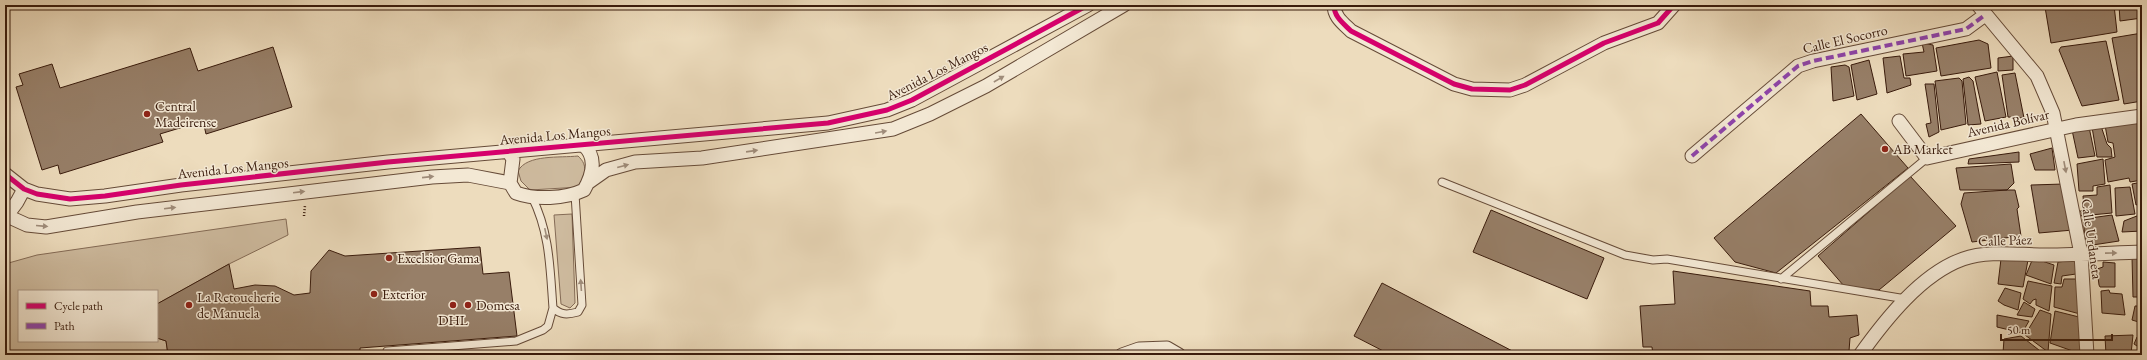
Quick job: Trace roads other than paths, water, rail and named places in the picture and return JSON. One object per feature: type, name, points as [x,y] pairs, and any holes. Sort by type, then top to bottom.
[{"type":"street","name":"Avenida Los Mangos","points":[[5,174],[24,189],[51,197],[70,199],[388,162],[828,123],[887,110],[930,91],[1088,5]]},
{"type":"street","points":[[24,189],[6,217],[27,225],[46,227],[137,212],[432,177],[468,175],[510,183],[516,193],[532,197],[575,194],[584,190],[588,182],[606,170],[635,162],[702,158],[893,130],[930,114],[986,86],[1124,5]]},
{"type":"street","points":[[1334,5],[1334,10],[1339,19],[1351,31],[1454,84],[1472,89],[1510,90],[1525,85],[1604,43],[1658,23],[1674,5]]},
{"type":"street","name":"Calle Urdaneta","points":[[1981,10],[2037,76],[2048,98],[2057,129],[2081,254],[2087,355]]},
{"type":"street","name":"Calle El Socorro","points":[[1692,156],[1798,66],[1820,59],[1966,29],[1981,10]]},
{"type":"street","name":"Avenida Bolívar","points":[[1928,158],[2057,129],[2142,116]]},
{"type":"street","points":[[1900,121],[1928,158]]},
{"type":"street","name":"Avenida Los Mangos","points":[[583,145],[590,151],[592,157],[588,182]]},
{"type":"street","name":"Avenida Los Mangos","points":[[508,151],[513,159],[510,183]]},
{"type":"street","name":"Calle Páez","points":[[1860,355],[1896,308],[1928,280],[1948,266],[1964,259],[1983,254],[2081,254],[2142,252]]},
{"type":"street","points":[[1122,355],[1139,349],[1167,348],[1179,355]]},
{"type":"lane","points":[[1781,279],[1928,158]]},
{"type":"lane","points":[[1442,182],[1625,255],[1653,260],[1667,259],[1906,300]]},
{"type":"lane","points":[[553,308],[560,314],[570,314],[578,312],[582,305],[575,194]]},
{"type":"lane","points":[[387,351],[516,340],[543,330],[548,326],[553,308],[548,244],[544,226],[532,197]]},
{"type":"place","name":"Central Madeirense","points":[[147,114]]},
{"type":"place","name":"AB Market","points":[[1885,149]]},
{"type":"place","name":"Excelsior Gama","points":[[389,258]]},
{"type":"place","name":"Exterior","points":[[374,294]]},
{"type":"place","name":"La Retoucherie de Manuela","points":[[189,305]]},
{"type":"place","name":"DHL","points":[[453,305]]},
{"type":"place","name":"Domesa","points":[[468,305]]}]
